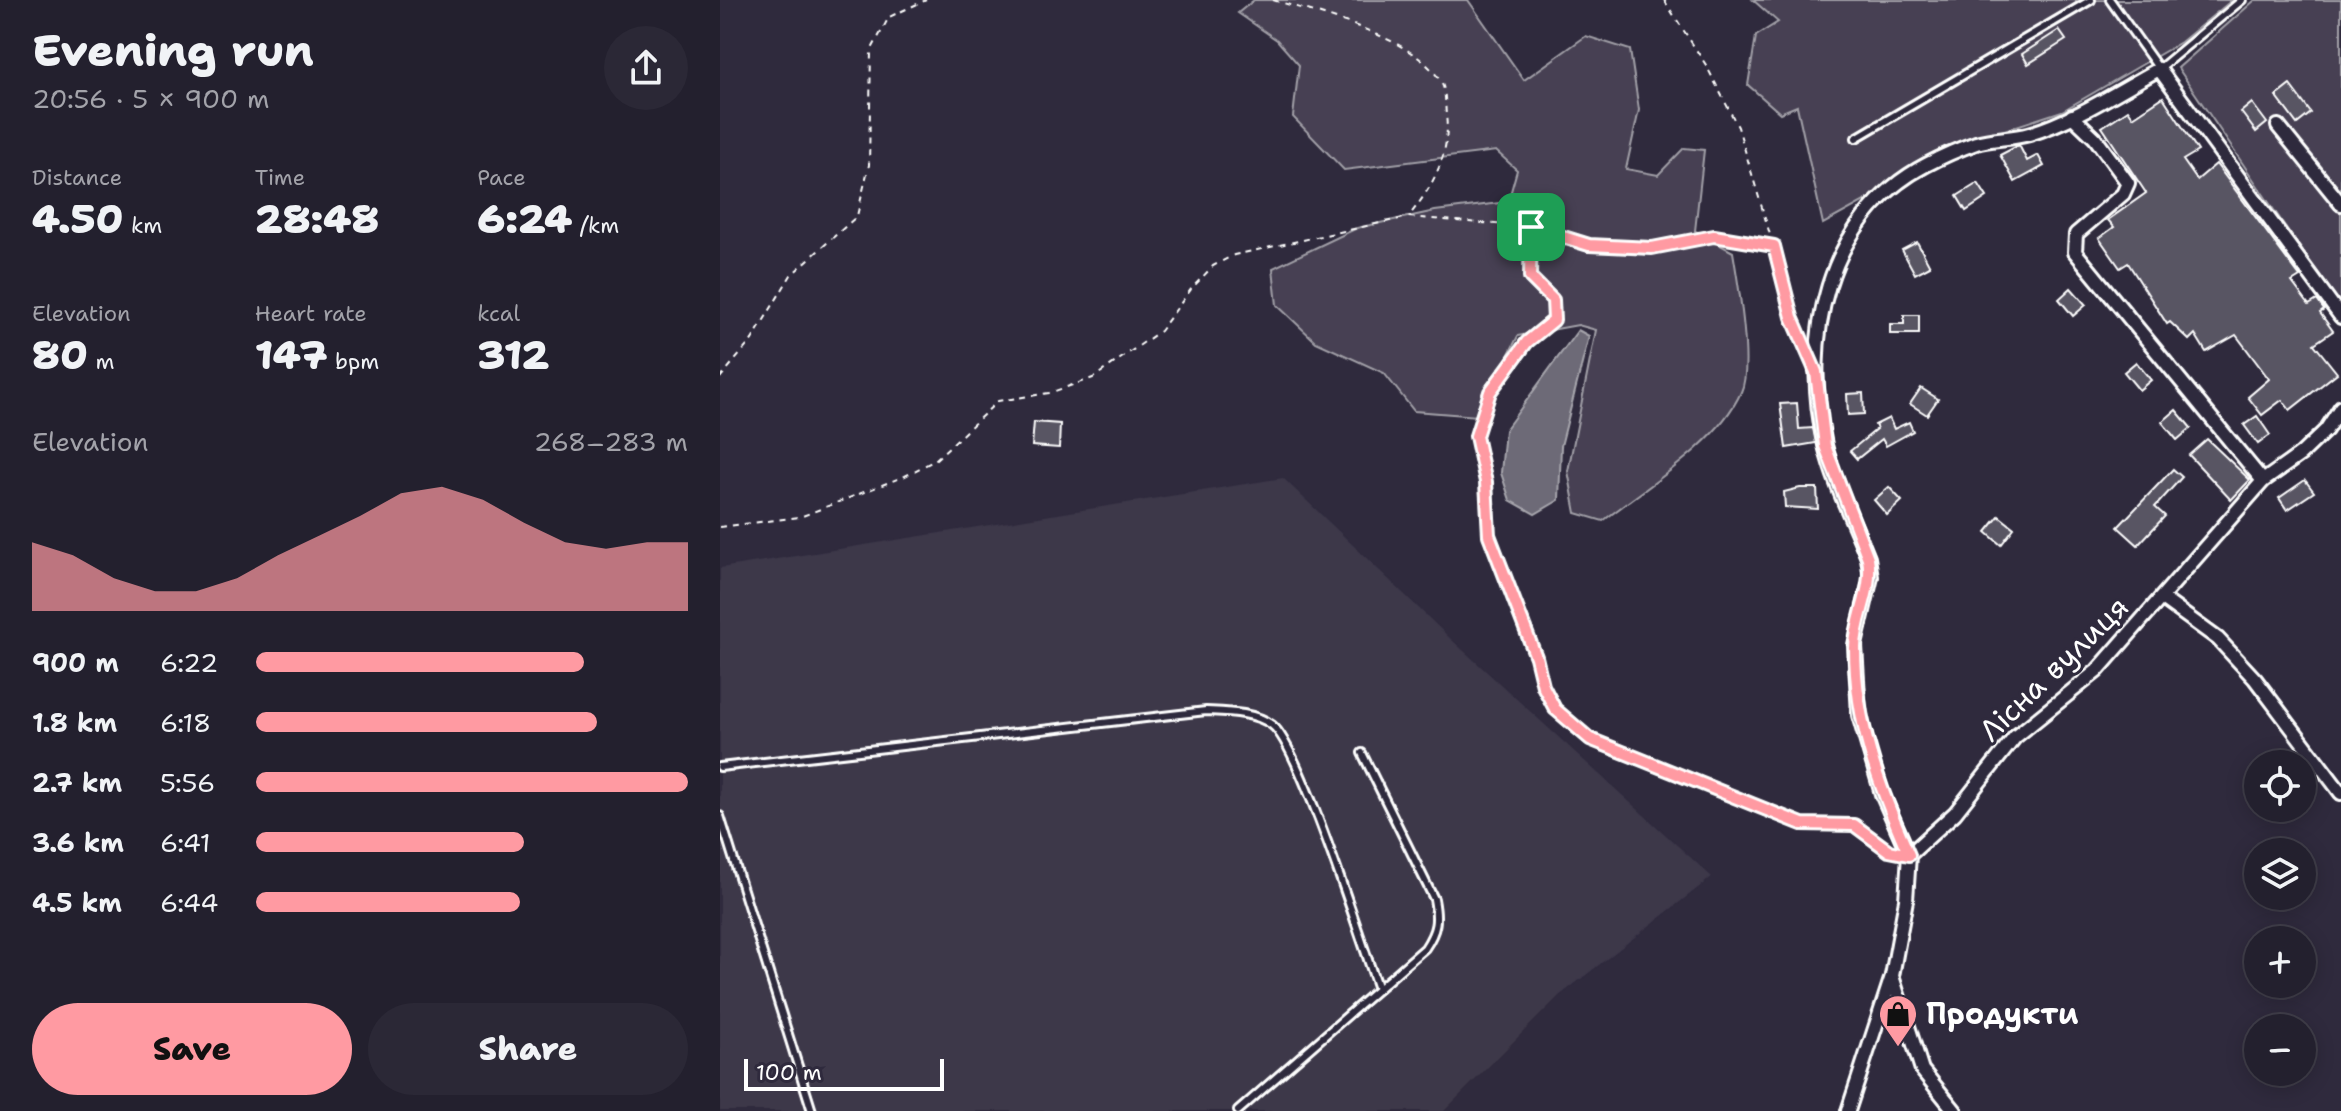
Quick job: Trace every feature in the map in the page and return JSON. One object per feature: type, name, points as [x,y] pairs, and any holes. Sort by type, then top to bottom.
[{"type":"street","points":[[1848,1111],[1892,976],[1906,900],[1909,855],[1882,794],[1859,715],[1855,645],[1871,577],[1868,558],[1825,446],[1816,372],[1833,266],[1854,227],[1875,202],[1923,166],[1963,149],[2028,134],[2072,116],[2159,69],[2341,317]]},
{"type":"street","points":[[2072,116],[2095,138],[2128,183],[2123,194],[2076,234],[2075,252],[2263,481]]},
{"type":"street","points":[[2278,126],[2341,204]]},
{"type":"street","name":"Лісна вулиця","points":[[1909,855],[1955,813],[2015,737],[2097,671],[2263,481],[2317,438],[2341,407]]},
{"type":"street","points":[[2163,599],[2218,639],[2255,679],[2341,793]]},
{"type":"street","points":[[1892,976],[1922,1070],[1955,1111]]},
{"type":"lane","points":[[1856,138],[2091,0]]},
{"type":"lane","points":[[2110,0],[2159,69],[2242,0]]},
{"type":"lane","points":[[720,767],[1206,711],[1236,712],[1270,723],[1282,735],[1301,776],[1378,989]]},
{"type":"lane","points":[[1238,1111],[1425,948],[1439,921],[1434,899],[1362,753]]},
{"type":"lane","points":[[720,816],[812,1111]]},
{"type":"path","points":[[720,378],[752,340],[791,275],[857,216],[869,165],[871,51],[889,17],[926,0]]},
{"type":"path","points":[[1273,0],[1357,27],[1412,53],[1443,85],[1448,133],[1432,187],[1408,217]]},
{"type":"path","points":[[1664,0],[1706,65],[1738,127],[1792,317],[1816,372]]},
{"type":"path","points":[[720,527],[800,517],[905,476],[935,460],[998,401],[1049,393],[1093,378],[1160,331],[1213,266],[1234,255],[1408,217],[1531,227],[1589,245],[1652,248],[1714,236],[1774,246]]},
{"type":"path","points":[[1531,227],[1530,277],[1553,300],[1554,320],[1527,342],[1490,392],[1476,436],[1486,482],[1489,535],[1536,657],[1543,686],[1555,709],[1590,739],[1802,824],[1854,825],[1889,851],[1909,855]]},
{"type":"shaded area","points":[[1254,0],[1468,0],[1524,80],[1586,36],[1630,50],[1639,110],[1626,169],[1658,175],[1684,148],[1704,150],[1695,231],[1733,252],[1746,364],[1741,392],[1716,429],[1680,463],[1603,521],[1576,513],[1568,471],[1596,330],[1578,325],[1518,336],[1478,416],[1414,411],[1384,373],[1316,342],[1277,305],[1273,268],[1357,228],[1435,211],[1508,202],[1517,170],[1496,151],[1344,170],[1293,117],[1299,65],[1277,40],[1238,13]]},
{"type":"shaded area","points":[[1753,0],[2232,0],[2181,42],[2062,111],[1977,139],[1823,224],[1797,106],[1780,113],[1748,85],[1756,36],[1778,22]]},
{"type":"shaded area","points":[[2255,0],[2341,0],[2341,309],[2178,68]]},
{"type":"shaded area","points":[[1578,330],[1589,336],[1561,446],[1559,500],[1535,514],[1510,500],[1501,473],[1505,430]]},
{"type":"shaded area","points":[[1283,478],[1453,641],[1712,877],[1559,996],[1444,1111],[720,1111],[720,568]]},
{"type":"building","points":[[2059,30],[2066,40],[2028,64],[2022,54]]},
{"type":"building","points":[[2290,85],[2311,113],[2297,124],[2276,96]]},
{"type":"building","points":[[2163,97],[2198,151],[2183,160],[2197,180],[2216,164],[2300,277],[2292,282],[2309,305],[2317,300],[2324,310],[2320,313],[2333,331],[2314,344],[2337,373],[2290,410],[2282,400],[2262,415],[2248,397],[2269,379],[2236,335],[2206,352],[2195,334],[2189,340],[2170,322],[2167,324],[2128,263],[2120,268],[2099,238],[2114,227],[2108,220],[2146,193],[2102,127],[2128,110],[2133,117]]},
{"type":"building","points":[[2252,103],[2267,123],[2256,132],[2241,112]]},
{"type":"building","points":[[2019,145],[2027,161],[2038,155],[2044,166],[2015,182],[2000,155]]},
{"type":"building","points":[[1978,183],[1987,197],[1966,211],[1957,196]]},
{"type":"building","points":[[1917,242],[1930,266],[1915,274],[1902,250]]},
{"type":"building","points":[[2071,288],[2086,305],[2073,316],[2059,299]]},
{"type":"building","points":[[1904,315],[1919,315],[1919,334],[1890,334],[1890,324],[1904,324]]},
{"type":"building","points":[[2136,362],[2151,380],[2139,390],[2124,372]]},
{"type":"building","points":[[1921,388],[1938,399],[1927,415],[1910,404]]},
{"type":"building","points":[[1863,393],[1864,414],[1848,415],[1847,394]]},
{"type":"building","points":[[1797,403],[1799,429],[1813,428],[1816,443],[1786,448],[1780,404]]},
{"type":"building","points":[[2176,410],[2191,428],[2177,440],[2162,422]]},
{"type":"building","points":[[2257,416],[2270,435],[2258,444],[2244,425]]},
{"type":"building","points":[[1889,418],[1894,429],[1909,422],[1913,431],[1886,446],[1882,439],[1857,459],[1850,451],[1877,429],[1875,425]]},
{"type":"building","points":[[1034,422],[1060,424],[1059,448],[1032,446]]},
{"type":"building","points":[[2207,439],[2250,480],[2231,500],[2189,455]]},
{"type":"building","points":[[2173,469],[2182,477],[2155,507],[2165,516],[2138,545],[2118,527]]},
{"type":"building","points":[[2305,480],[2314,492],[2287,510],[2279,498]]},
{"type":"building","points":[[1889,487],[1902,501],[1887,515],[1874,500]]},
{"type":"building","points":[[1817,488],[1818,509],[1785,507],[1784,492]]},
{"type":"building","points":[[1999,516],[2014,528],[2001,545],[1986,532]]},
{"type":"place","name":"Продукти","points":[[1898,1048]]},
{"type":"route","points":[[1531,227],[1589,245],[1652,248],[1714,236],[1774,246],[1792,317],[1816,372],[1825,446],[1868,558],[1871,577],[1855,645],[1859,715],[1882,794],[1909,855],[1889,851],[1854,825],[1802,824],[1590,739],[1555,709],[1543,686],[1536,657],[1489,535],[1486,482],[1476,436],[1490,392],[1527,342],[1543,325],[1554,320],[1553,300],[1530,277],[1531,227]]}]
